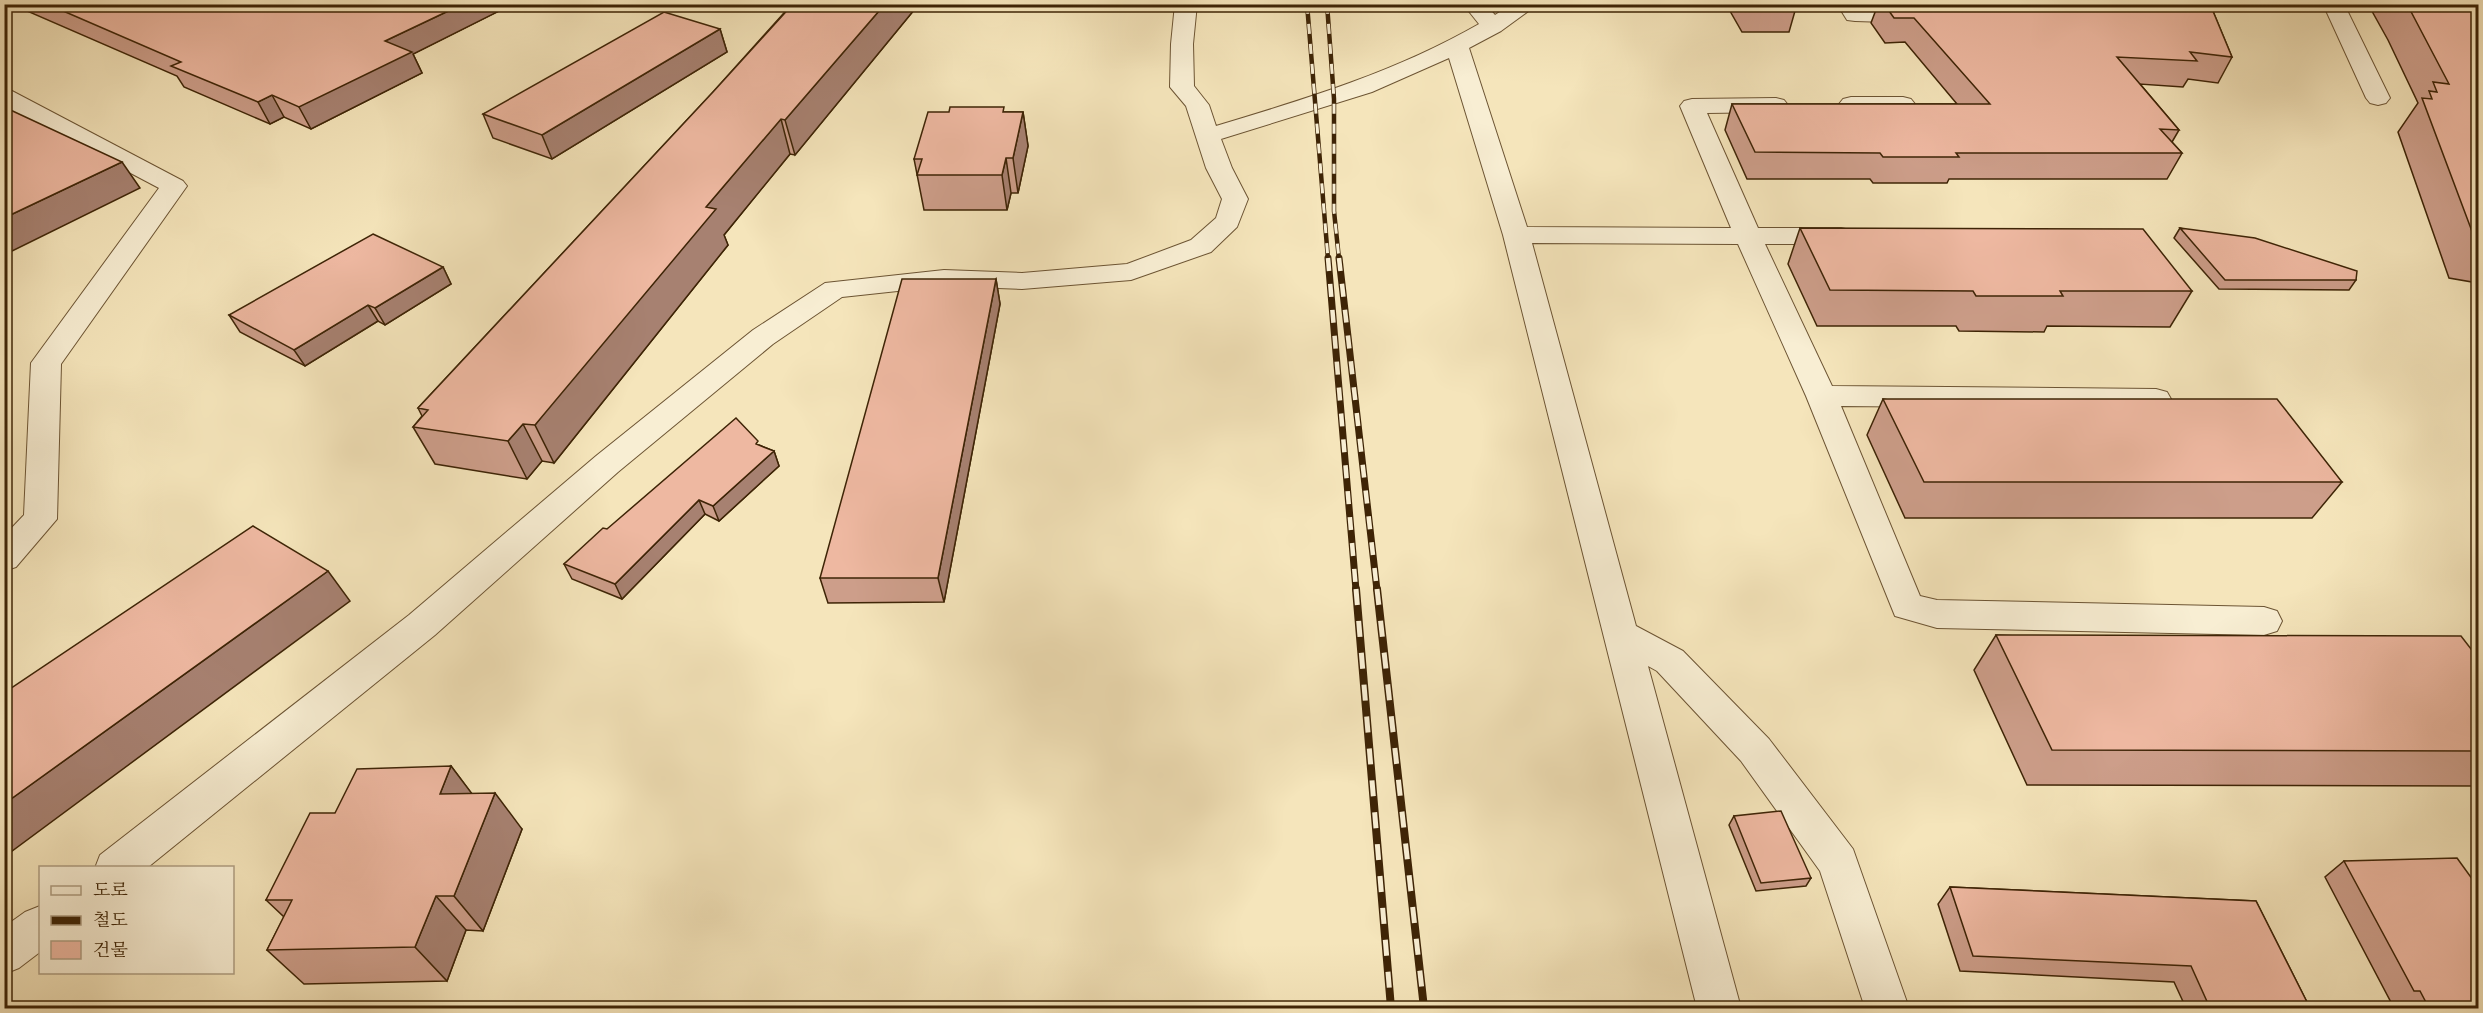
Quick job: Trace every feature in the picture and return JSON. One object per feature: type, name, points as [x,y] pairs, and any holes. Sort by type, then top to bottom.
[{"type":"street","points":[[116,866],[422,626],[607,464],[763,337],[835,289],[944,278],[1022,281],[1131,272],[1200,246],[1227,221],[1235,199],[1219,168],[1197,105],[1182,87],[1182,44],[1186,4]]},
{"type":"street","points":[[1473,4],[1493,26]]},
{"type":"street","points":[[1207,136],[1334,99],[1388,79],[1457,47],[1528,4]]},
{"type":"street","points":[[1847,4],[1855,15],[1936,16]]},
{"type":"street","points":[[2332,4],[2378,98]]},
{"type":"street","points":[[1457,47],[1516,235],[1719,1008]]},
{"type":"street","points":[[4,96],[174,186],[46,363],[40,519],[4,558]]},
{"type":"street","points":[[1903,104],[1692,106],[1821,396],[1907,606],[1936,614],[2265,621]]},
{"type":"street","points":[[1516,235],[1863,236]]},
{"type":"street","points":[[1821,396],[2156,399]]},
{"type":"street","points":[[1621,634],[1670,661],[1755,750],[1838,862],[1887,1008]]},
{"type":"street","points":[[4,954],[39,927]]},
{"type":"building","points":[[47,4],[463,4],[385,41],[412,52],[299,107],[272,95],[258,102],[171,66],[181,62]]},
{"type":"building","points":[[793,4],[885,4],[785,120],[781,119],[706,207],[716,209],[535,425],[523,424],[508,441],[413,427],[428,410],[418,408]]},
{"type":"building","points":[[1884,4],[2210,4],[2232,57],[2190,52],[2197,61],[2117,57],[2179,130],[2160,129],[2182,153],[1956,153],[1959,157],[1883,157],[1880,153],[1755,152],[1732,104],[1990,104],[1914,18],[1894,18]]},
{"type":"building","points":[[2407,4],[2478,4],[2478,242],[2476,242],[2422,98],[2432,99],[2429,91],[2437,92],[2433,82],[2449,84]]},
{"type":"building","points":[[664,12],[720,29],[542,135],[483,114]]},
{"type":"building","points":[[4,107],[122,162],[4,218]]},
{"type":"building","points":[[950,107],[1004,107],[1003,112],[1023,112],[1013,158],[1006,158],[1002,175],[917,175],[922,159],[914,159],[928,112],[949,112]]},
{"type":"building","points":[[1800,228],[2143,229],[2192,291],[2060,291],[2063,296],[1976,296],[1973,291],[1830,290]]},
{"type":"building","points":[[2180,228],[2255,238],[2357,271],[2356,280],[2225,280]]},
{"type":"building","points":[[373,234],[443,267],[375,308],[368,305],[294,350],[229,315]]},
{"type":"building","points":[[902,279],[996,279],[938,578],[820,578]]},
{"type":"building","points":[[1883,399],[2277,399],[2342,482],[1924,482]]},
{"type":"building","points":[[736,418],[758,441],[756,444],[774,451],[713,506],[699,500],[615,584],[564,564],[603,528],[607,529]]},
{"type":"building","points":[[253,526],[328,571],[4,804],[4,693]]},
{"type":"building","points":[[1996,635],[2461,636],[2478,658],[2478,751],[2052,750]]},
{"type":"building","points":[[451,766],[440,794],[495,793],[454,896],[436,896],[415,947],[267,950],[292,900],[266,900],[310,813],[335,813],[357,769]]},
{"type":"building","points":[[1781,811],[1811,878],[1761,883],[1734,816]]},
{"type":"building","points":[[2457,858],[2478,887],[2478,993],[2475,993],[2478,1008],[2429,1008],[2420,991],[2414,991],[2344,861]]},
{"type":"building","points":[[1950,887],[2256,901],[2310,1008],[2210,1008],[2191,966],[1973,956]]},
{"type":"railway","points":[[1307,4],[1328,259]]},
{"type":"railway","points":[[1327,4],[1334,99],[1334,211],[1339,259]]},
{"type":"railway","points":[[1328,258],[1356,590]]},
{"type":"railway","points":[[1339,258],[1377,590]]},
{"type":"railway","points":[[1356,589],[1391,1008]]},
{"type":"railway","points":[[1377,589],[1424,1008]]}]
